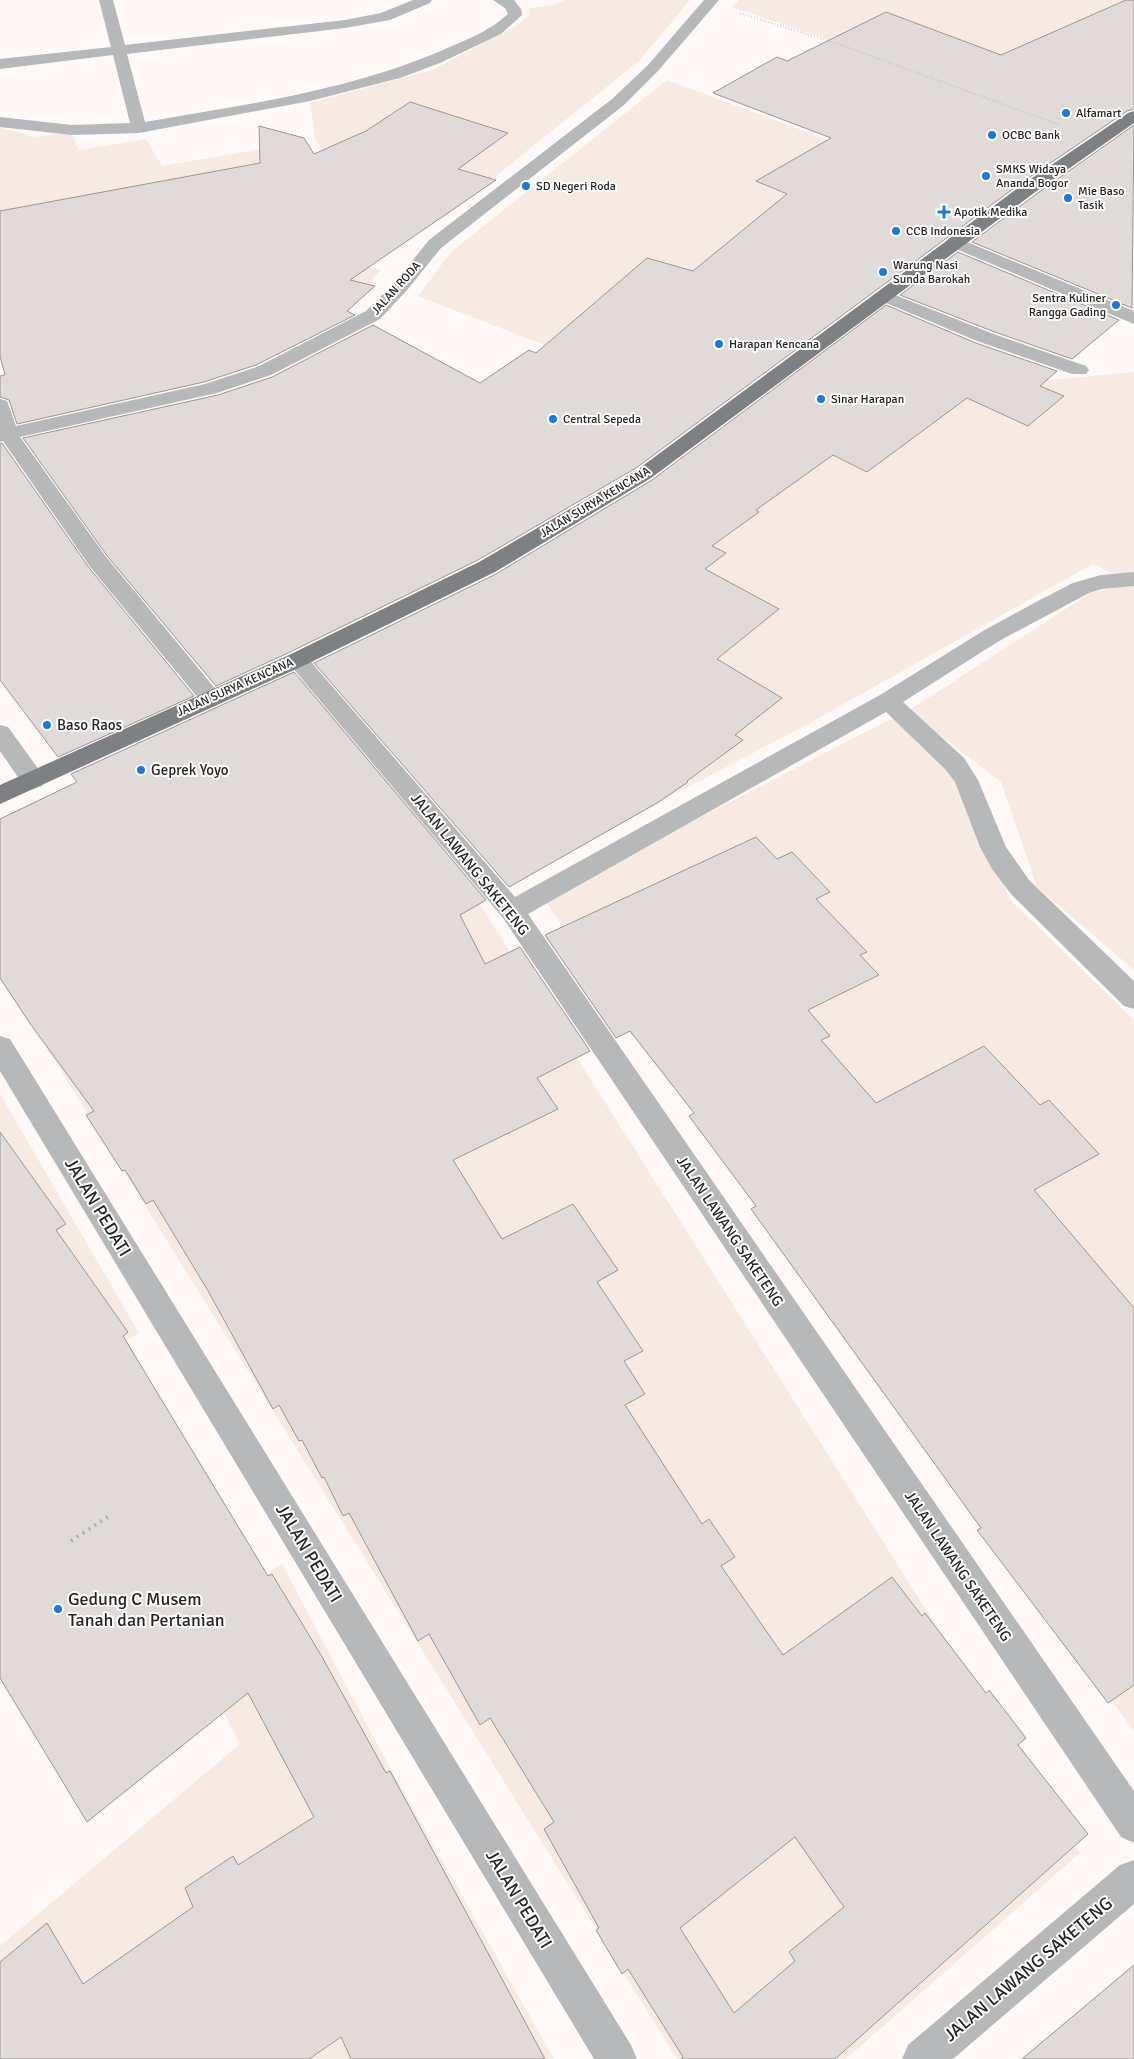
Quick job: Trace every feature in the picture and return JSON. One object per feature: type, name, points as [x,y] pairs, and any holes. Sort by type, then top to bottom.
[{"type":"main road","name":"JALAN SURYA KENCANA","points":[[0,795],[297,660],[487,567],[644,474],[955,242],[1134,116]]},
{"type":"street","points":[[106,0],[139,128]]},
{"type":"street","points":[[0,64],[118,49],[245,36],[386,17],[426,0]]},
{"type":"street","points":[[0,122],[72,130],[139,128],[327,93],[433,61],[484,36],[511,20],[515,15],[514,8],[510,4],[500,0]]},
{"type":"street","name":"JALAN RODA","points":[[5,436],[210,389],[264,370],[373,315],[402,285],[435,244],[618,102],[653,68],[710,1]]},
{"type":"street","points":[[370,5],[386,17]]},
{"type":"street","points":[[955,242],[1134,318]]},
{"type":"street","points":[[885,296],[984,337],[1079,370]]},
{"type":"street","points":[[0,405],[5,436],[99,563],[211,698]]},
{"type":"street","points":[[512,911],[888,701],[991,636],[1081,588],[1101,582],[1134,579]]},
{"type":"street","name":"JALAN LAWANG SAKETENG","points":[[297,660],[512,911],[1134,1824]]},
{"type":"street","points":[[888,701],[955,764],[966,780],[992,847],[1000,862],[1020,886],[1134,998]]},
{"type":"street","points":[[0,733],[33,780]]},
{"type":"street","name":"JALAN PEDATI","points":[[0,1047],[617,2059]]},
{"type":"street","name":"JALAN LAWANG SAKETENG","points":[[922,2059],[1134,1879]]},
{"type":"path","points":[[710,1],[1100,139]]},
{"type":"path","points":[[71,1541],[112,1514]]},
{"type":"shaded area","points":[[564,0],[690,0],[640,60],[445,217],[400,204],[329,162],[315,138],[310,103],[432,70],[511,29],[529,16],[530,8],[553,5]]},
{"type":"shaded area","points":[[739,0],[1134,0],[1077,123],[731,7]]},
{"type":"shaded area","points":[[667,80],[980,196],[694,403],[418,296],[451,252]]},
{"type":"shaded area","points":[[0,128],[37,137],[70,132],[79,150],[146,139],[162,166],[262,149],[267,159],[256,161],[297,247],[381,270],[354,299],[16,420],[0,357]]},
{"type":"shaded area","points":[[1134,372],[1134,584],[1093,564],[801,728],[529,870],[781,405]]},
{"type":"shaded area","points":[[1134,584],[1134,970],[1037,887],[1001,782],[908,711],[1090,593]]},
{"type":"shaded area","points":[[302,679],[419,808],[1080,1853],[846,2059],[677,2059],[0,973],[0,819]]},
{"type":"shaded area","points":[[893,718],[958,773],[1011,901],[1134,1020],[1134,1732],[543,898]]},
{"type":"shaded area","points":[[0,1094],[139,1333],[9,1407],[0,1393]]},
{"type":"shaded area","points":[[282,1564],[383,1755],[554,2059],[0,2059],[0,1946],[240,1744],[181,1627]]},
{"type":"building","points":[[1126,0],[1134,0],[1134,109],[1127,111],[1021,183],[636,468],[478,560],[216,686],[108,557],[23,438],[218,395],[272,377],[373,325],[480,383],[529,350],[536,353],[647,258],[693,271],[787,194],[756,181],[831,138],[713,93],[777,57],[787,61],[886,12],[1001,55]]},
{"type":"building","points":[[410,102],[508,133],[458,169],[496,180],[350,280],[375,286],[347,311],[355,315],[256,365],[204,382],[17,424],[9,400],[0,397],[0,376],[5,375],[0,356],[0,211],[260,163],[259,126],[304,138],[314,154],[366,131]]},
{"type":"building","points":[[1134,125],[1132,308],[972,242],[1035,195]]},
{"type":"building","points":[[958,252],[1119,320],[1072,359],[992,331],[900,295]]},
{"type":"building","points":[[886,305],[976,343],[1057,371],[1040,386],[1064,396],[1028,426],[967,398],[867,472],[833,455],[756,510],[759,512],[712,546],[726,553],[705,569],[779,609],[717,659],[782,698],[735,735],[743,740],[688,782],[657,803],[509,887],[314,663],[496,574],[652,480]]},
{"type":"building","points":[[2,443],[90,569],[194,696],[58,757],[0,680],[0,444]]},
{"type":"building","points":[[294,672],[486,900],[460,915],[485,964],[520,947],[590,1051],[537,1078],[558,1109],[453,1160],[502,1239],[573,1204],[618,1270],[597,1282],[643,1351],[624,1361],[645,1394],[625,1405],[702,1524],[709,1519],[735,1557],[721,1566],[783,1655],[892,1577],[922,1616],[925,1613],[986,1693],[989,1690],[1026,1738],[1018,1745],[1088,1834],[835,2059],[681,2059],[683,2057],[628,1969],[622,1974],[596,1930],[599,1928],[544,1829],[554,1822],[490,1718],[480,1725],[429,1634],[418,1641],[349,1513],[343,1516],[324,1477],[322,1478],[302,1440],[299,1441],[279,1405],[273,1409],[207,1289],[153,1200],[146,1204],[125,1170],[122,1171],[86,1115],[94,1111],[31,1025],[0,978],[0,819],[77,782],[71,774]],"holes":[[[795,1837],[844,1907],[789,1952],[795,1961],[734,2013],[680,1928]]]},
{"type":"building","points":[[756,837],[777,859],[792,852],[830,892],[816,899],[867,952],[860,955],[879,975],[808,1010],[830,1036],[821,1040],[876,1103],[984,1046],[1040,1105],[1049,1100],[1099,1154],[1034,1190],[1134,1308],[1134,1685],[1108,1703],[977,1530],[981,1528],[751,1209],[756,1206],[689,1116],[694,1113],[630,1031],[616,1038],[545,935]]},
{"type":"building","points":[[0,1132],[66,1224],[56,1230],[128,1332],[123,1336],[268,1576],[272,1574],[321,1655],[386,1773],[390,1771],[545,2059],[351,2059],[341,2037],[309,2059],[0,2059],[0,1962],[47,1923],[83,1984],[193,1907],[185,1888],[233,1856],[238,1865],[314,1817],[248,1693],[87,1822],[0,1678]]},
{"type":"building","points":[[1134,1965],[1134,2059],[1022,2059]]},
{"type":"place","name":"Alfamart","points":[[1066,113]]},
{"type":"place","name":"OCBC Bank","points":[[992,135]]},
{"type":"place","name":"SMKS Widaya Ananda Bogor","points":[[986,176]]},
{"type":"place","name":"SD Negeri Roda","points":[[526,186]]},
{"type":"place","name":"Mie Baso Tasik","points":[[1068,198]]},
{"type":"place","name":"Apotik Medika","points":[[944,212]]},
{"type":"place","name":"CCB Indonesia","points":[[896,231]]},
{"type":"place","name":"Warung Nasi Sunda Barokah","points":[[883,272]]},
{"type":"place","name":"Sentra Kuliner Rangga Gading","points":[[1116,305]]},
{"type":"place","name":"Harapan Kencana","points":[[719,344]]},
{"type":"place","name":"Sinar Harapan","points":[[821,399]]},
{"type":"place","name":"Central Sepeda","points":[[553,419]]},
{"type":"place","name":"Baso Raos","points":[[47,725]]},
{"type":"place","name":"Geprek Yoyo","points":[[141,770]]},
{"type":"place","name":"Gedung C Musem Tanah dan Pertanian","points":[[58,1609]]}]
